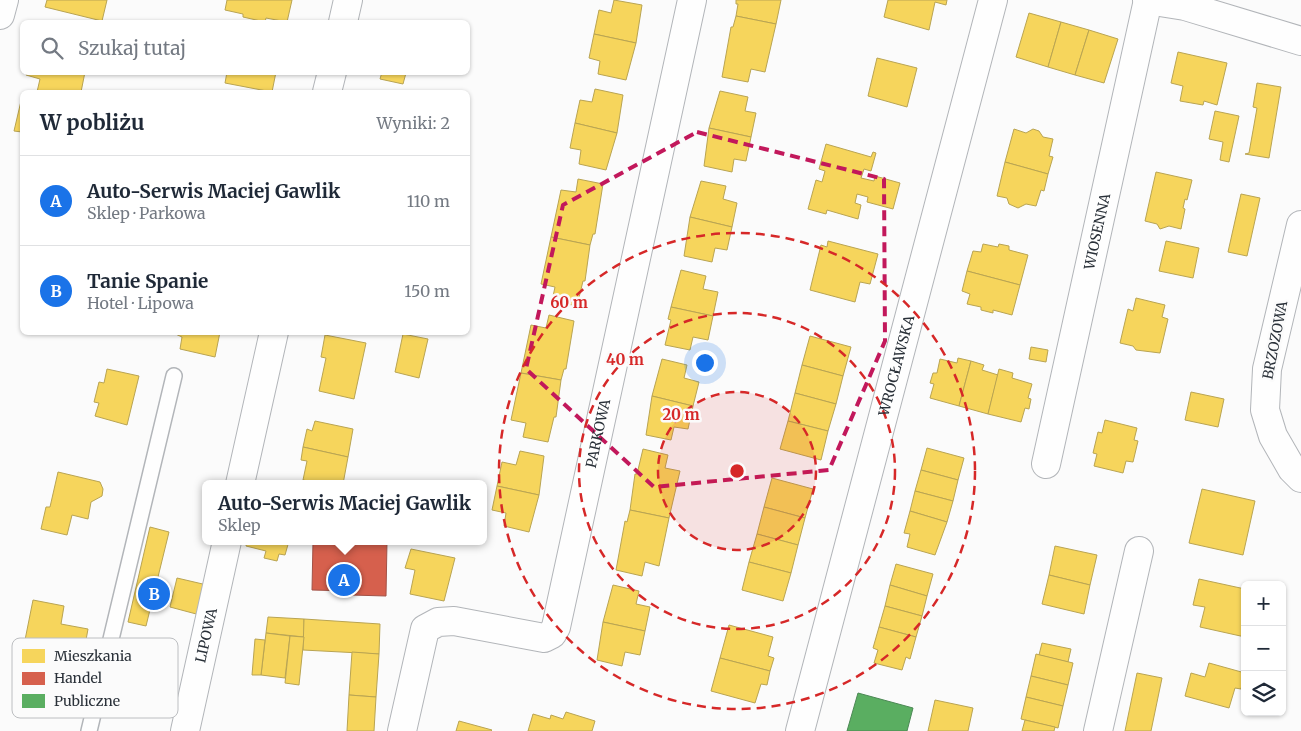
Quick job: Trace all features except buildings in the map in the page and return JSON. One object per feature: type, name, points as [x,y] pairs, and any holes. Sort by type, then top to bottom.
[{"type":"street","points":[[0,15],[4,0]]},
{"type":"street","points":[[343,20],[348,0]]},
{"type":"street","name":"PARKOWA","points":[[402,731],[425,629],[438,622],[454,621],[544,638],[552,634],[556,627],[692,0]]},
{"type":"street","name":"WROCŁAWSKA","points":[[800,731],[993,0]]},
{"type":"street","name":"WIOSENNA","points":[[1046,464],[1148,0],[1185,6],[1301,42]]},
{"type":"street","points":[[328,90],[331,75]]},
{"type":"street","name":"BRZOZOWA","points":[[1301,225],[1267,368],[1265,410],[1273,436],[1292,470],[1301,478]]},
{"type":"street","points":[[241,480],[273,335]]},
{"type":"street","name":"LIPOWA","points":[[185,731],[226,545]]},
{"type":"street","points":[[1098,731],[1139,551]]},
{"type":"lane","points":[[112,638],[174,376]]},
{"type":"lane","points":[[90,731],[93,718]]},
{"type":"highlighted area","points":[[697,132],[884,179],[885,341],[829,470],[654,487],[526,369],[563,205]]},
{"type":"place","name":"Auto-Serwis Maciej Gawlik","points":[[344,580]]},
{"type":"place","name":"Tanie Spanie","points":[[154,594]]}]
